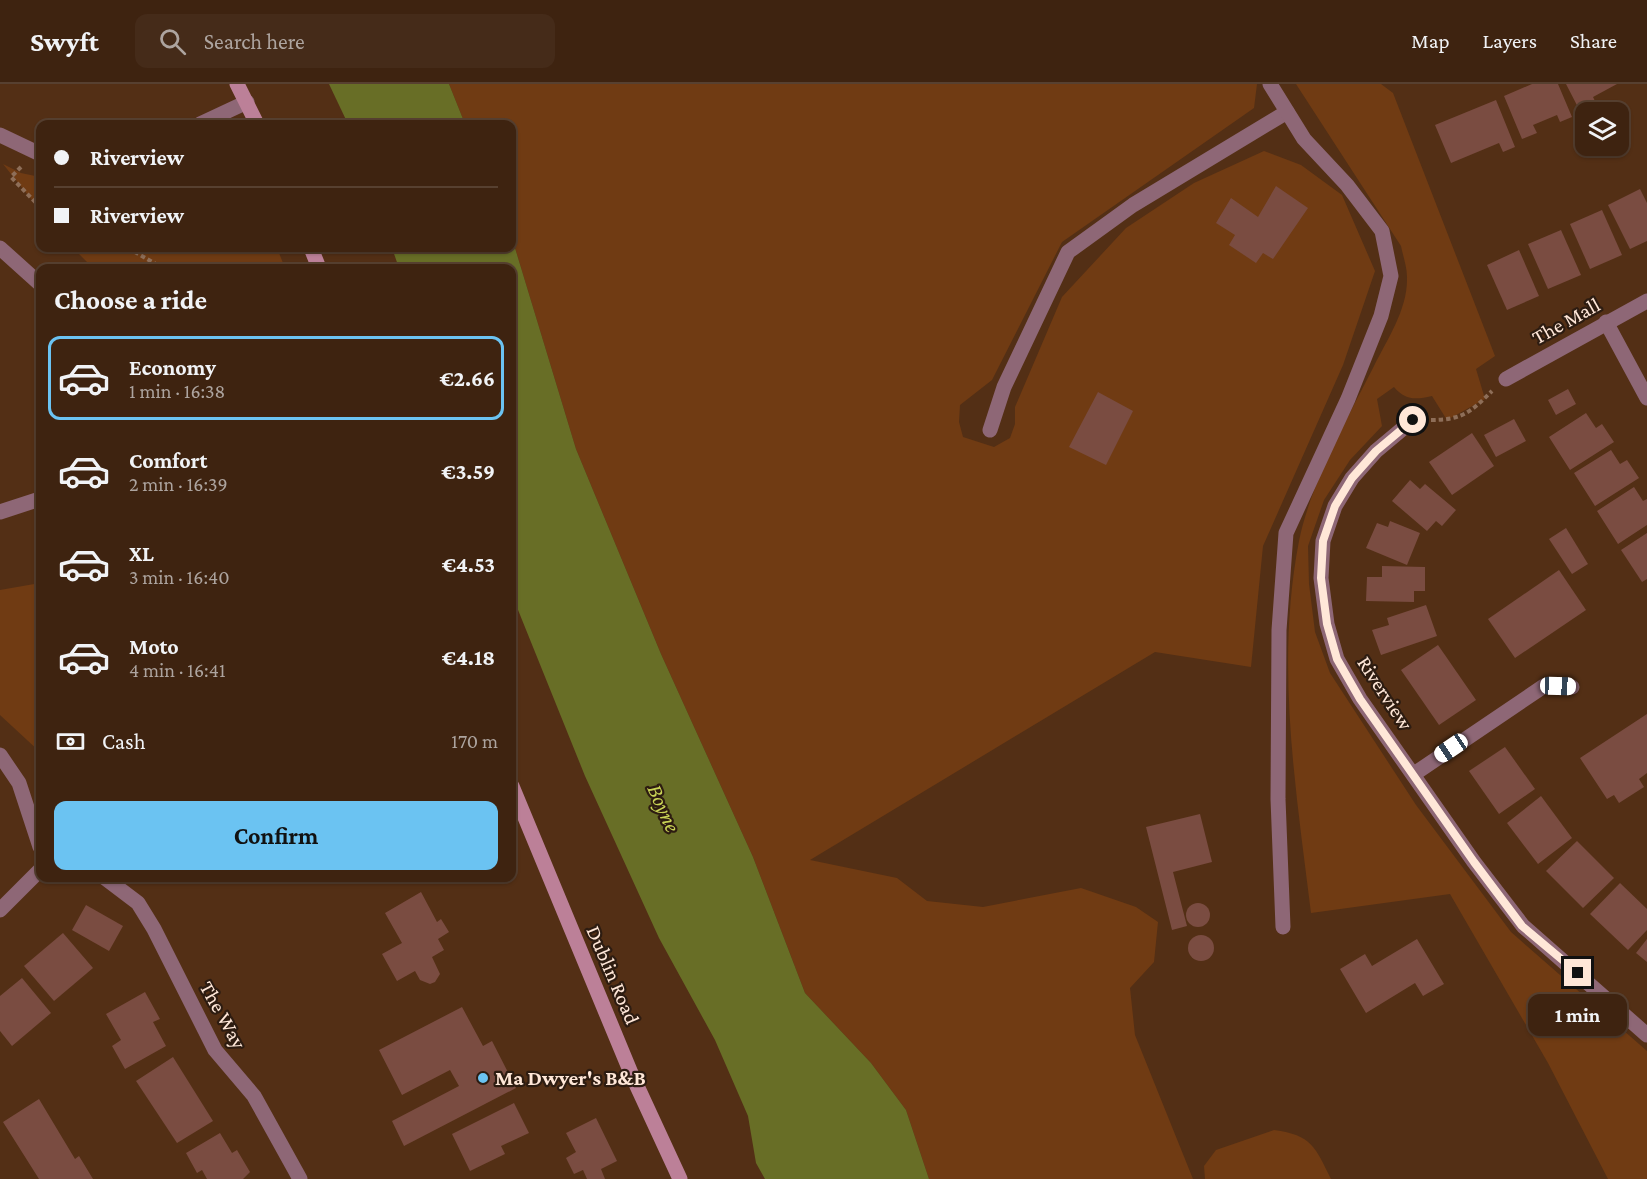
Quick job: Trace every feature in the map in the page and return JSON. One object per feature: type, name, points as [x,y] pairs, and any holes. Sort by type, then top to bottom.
[{"type":"main road","points":[[237,84],[255,120]]},
{"type":"main road","name":"Dublin Road","points":[[516,796],[631,1073],[680,1179]]},
{"type":"street","points":[[1270,84],[1304,139],[1347,185],[1382,231],[1391,276],[1381,316],[1348,399],[1286,533],[1279,630],[1278,799],[1282,927]]},
{"type":"street","points":[[209,120],[247,102]]},
{"type":"street","points":[[990,430],[1004,387],[1068,252],[1133,206],[1287,112]]},
{"type":"street","points":[[0,135],[36,153]]},
{"type":"street","points":[[0,248],[36,280]]},
{"type":"street","name":"The Mall","points":[[1506,379],[1647,301]]},
{"type":"street","points":[[1606,322],[1647,398]]},
{"type":"street","name":"Riverview","points":[[1413,420],[1376,451],[1352,478],[1335,506],[1323,541],[1321,578],[1327,624],[1337,659],[1360,699],[1474,862],[1522,926],[1647,1035]]},
{"type":"street","points":[[0,512],[36,500]]},
{"type":"street","points":[[1414,774],[1544,686],[1572,687]]},
{"type":"street","points":[[0,755],[20,783],[36,834]]},
{"type":"street","points":[[0,910],[36,874]]},
{"type":"street","name":"The Way","points":[[110,882],[138,903],[154,929],[215,1050],[254,1096],[300,1179]]},
{"type":"path","points":[[36,154],[11,177],[36,203]]},
{"type":"path","points":[[135,252],[156,264]]},
{"type":"path","points":[[1413,420],[1447,420],[1468,414],[1506,379]]},
{"type":"shaded area","points":[[449,84],[1257,84],[1254,108],[1062,242],[992,380],[960,405],[959,422],[963,437],[994,447],[1010,438],[1015,424],[1015,407],[1062,297],[1126,228],[1194,183],[1264,151],[1301,165],[1342,195],[1375,271],[1343,365],[1263,546],[1251,667],[1155,652],[810,860],[897,878],[927,901],[983,907],[1081,888],[1136,907],[1158,922],[1154,962],[1130,988],[1135,1035],[1193,1179],[929,1179],[906,1110],[871,1063],[805,993],[753,857],[661,654],[576,449],[516,251],[516,120],[463,120]]},
{"type":"shaded area","points":[[1296,84],[1381,84],[1393,93],[1495,356],[1476,369],[1485,399],[1447,420],[1432,396],[1406,397],[1394,387],[1377,399],[1382,426],[1350,460],[1324,500],[1308,546],[1309,584],[1315,632],[1330,673],[1416,805],[1511,932],[1647,1051],[1647,1179],[1608,1179],[1548,1063],[1450,894],[1311,913],[1294,774],[1288,681],[1292,588],[1299,541],[1304,519],[1321,474],[1401,312],[1407,277],[1401,246]]},
{"type":"shaded area","points":[[3,164],[21,173],[36,176],[36,205]]},
{"type":"shaded area","points":[[77,252],[279,252],[283,264],[89,264]]},
{"type":"shaded area","points":[[36,584],[36,748],[0,715],[0,590]]},
{"type":"shaded area","points":[[1274,1130],[1297,1135],[1311,1144],[1331,1179],[1205,1179],[1204,1166],[1216,1150]]},
{"type":"water","points":[[329,84],[449,84],[463,120],[346,120]]},
{"type":"water","name":"Boyne","points":[[516,251],[576,449],[661,654],[753,857],[805,993],[871,1063],[906,1110],[929,1179],[765,1179],[756,1163],[748,1116],[715,1040],[659,938],[585,776],[516,605],[516,264],[398,264],[393,252]]},
{"type":"building","points":[[1532,84],[1558,84],[1572,117],[1560,122],[1557,115],[1533,125],[1537,133],[1522,139],[1504,96]]},
{"type":"building","points":[[1566,84],[1617,84],[1593,97],[1596,102],[1575,102]]},
{"type":"building","points":[[1496,100],[1515,147],[1503,152],[1499,143],[1451,163],[1435,125]]},
{"type":"building","points":[[1276,186],[1308,208],[1273,259],[1263,253],[1256,263],[1229,245],[1235,235],[1216,223],[1231,198],[1258,217]]},
{"type":"building","points":[[1640,189],[1647,203],[1647,241],[1630,249],[1608,205]]},
{"type":"building","points":[[1602,210],[1622,255],[1590,269],[1570,224]]},
{"type":"building","points":[[1561,230],[1581,275],[1548,289],[1528,244]]},
{"type":"building","points":[[1519,250],[1539,296],[1507,310],[1487,265]]},
{"type":"building","points":[[1568,389],[1576,404],[1556,415],[1548,400]]},
{"type":"building","points":[[1098,392],[1133,411],[1106,465],[1069,447]]},
{"type":"building","points":[[1586,413],[1596,428],[1602,424],[1614,442],[1570,470],[1549,437]]},
{"type":"building","points":[[1514,419],[1526,441],[1496,457],[1484,435]]},
{"type":"building","points":[[1472,433],[1494,466],[1452,495],[1429,462]]},
{"type":"building","points":[[1611,450],[1620,464],[1627,460],[1639,478],[1595,506],[1574,473]]},
{"type":"building","points":[[1410,480],[1420,489],[1425,484],[1456,510],[1442,526],[1436,521],[1427,531],[1392,501]]},
{"type":"building","points":[[1634,487],[1643,501],[1647,499],[1647,525],[1618,544],[1597,511]]},
{"type":"building","points":[[1390,521],[1420,533],[1407,565],[1366,548],[1377,523],[1388,527]]},
{"type":"building","points":[[1566,528],[1588,564],[1572,574],[1549,539]]},
{"type":"building","points":[[1647,533],[1647,579],[1642,582],[1621,550]]},
{"type":"building","points":[[1382,566],[1425,567],[1425,591],[1414,591],[1414,602],[1366,601],[1367,577],[1382,577]]},
{"type":"building","points":[[1559,570],[1586,610],[1515,658],[1488,619]]},
{"type":"building","points":[[1426,605],[1437,636],[1381,655],[1372,630],[1389,625],[1387,618]]},
{"type":"building","points":[[1438,645],[1476,700],[1439,725],[1401,670]]},
{"type":"building","points":[[1647,714],[1647,773],[1639,779],[1644,787],[1619,803],[1614,795],[1607,799],[1580,758]]},
{"type":"building","points":[[1505,747],[1535,789],[1499,814],[1469,771]]},
{"type":"building","points":[[1541,796],[1572,838],[1538,864],[1507,823]]},
{"type":"building","points":[[1200,814],[1212,862],[1173,872],[1187,926],[1172,930],[1146,827]]},
{"type":"building","points":[[1577,841],[1614,878],[1583,908],[1546,871]]},
{"type":"building","points":[[1620,883],[1647,909],[1647,930],[1628,950],[1590,914]]},
{"type":"building","points":[[421,892],[437,922],[441,919],[449,932],[438,939],[444,950],[432,957],[440,974],[435,982],[430,984],[420,980],[415,971],[397,981],[382,954],[402,943],[385,913]]},
{"type":"building","points":[[1198,903],[1207,906],[1210,915],[1207,924],[1198,927],[1189,924],[1186,915],[1189,906]]},
{"type":"building","points":[[86,905],[123,926],[109,951],[72,930]]},
{"type":"building","points":[[63,933],[93,968],[54,1001],[24,966]]},
{"type":"building","points":[[1201,935],[1210,939],[1214,948],[1210,957],[1201,961],[1192,957],[1188,948],[1192,939]]},
{"type":"building","points":[[1417,939],[1444,984],[1423,996],[1415,983],[1366,1013],[1340,969],[1365,954],[1372,966]]},
{"type":"building","points":[[1647,939],[1647,962],[1636,953]]},
{"type":"building","points":[[22,978],[51,1013],[12,1046],[0,1031],[0,996]]},
{"type":"building","points":[[145,992],[160,1019],[153,1022],[166,1046],[125,1069],[112,1046],[121,1040],[106,1014]]},
{"type":"building","name":"Ma Dwyer's B&B","points":[[462,1007],[483,1046],[492,1041],[516,1088],[404,1146],[392,1121],[459,1086],[450,1070],[402,1095],[379,1050]]},
{"type":"building","points":[[173,1057],[213,1121],[177,1143],[136,1081]]},
{"type":"building","points":[[39,1099],[75,1159],[79,1156],[93,1179],[39,1179],[3,1122]]},
{"type":"building","points":[[514,1103],[529,1133],[501,1146],[505,1154],[470,1171],[452,1134]]},
{"type":"building","points":[[596,1118],[617,1161],[601,1169],[605,1179],[587,1179],[583,1170],[574,1174],[566,1158],[576,1152],[566,1133]]},
{"type":"building","points":[[220,1133],[232,1153],[237,1150],[250,1172],[243,1179],[207,1179],[202,1170],[197,1173],[186,1153]]},
{"type":"place","name":"Ma Dwyer's B&B","points":[[483,1078]]},
{"type":"route","points":[[1413,420],[1376,451],[1352,478],[1335,506],[1323,541],[1321,578],[1327,624],[1337,659],[1360,699],[1474,862],[1522,926],[1578,973]]}]
